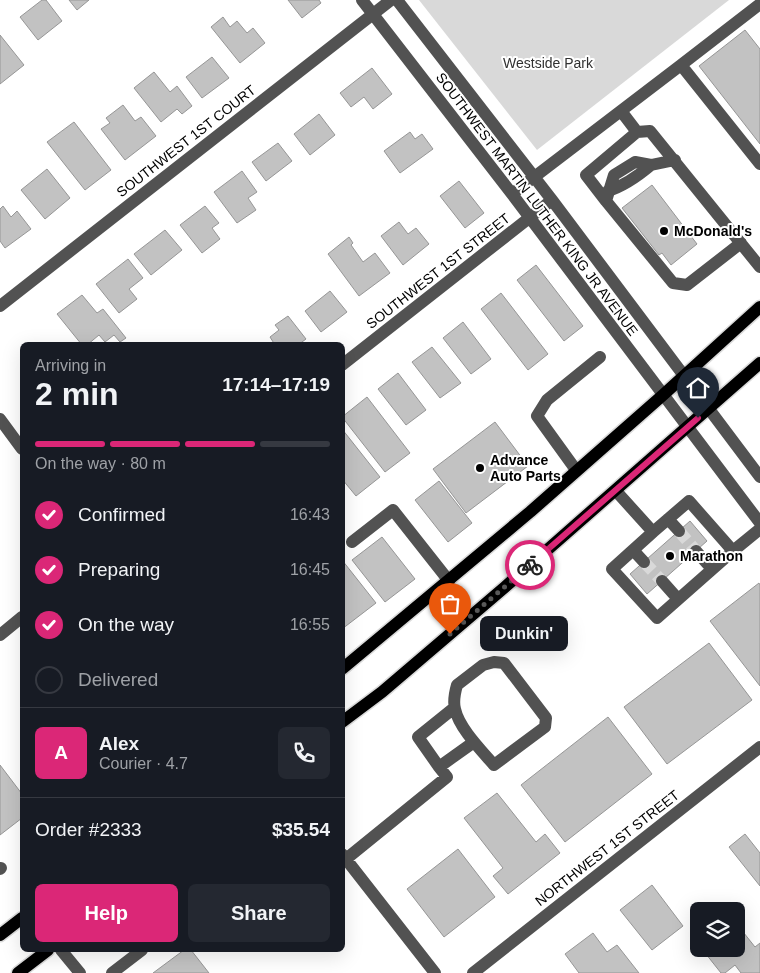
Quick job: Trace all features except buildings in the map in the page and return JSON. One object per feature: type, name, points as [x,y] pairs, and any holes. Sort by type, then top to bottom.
[{"type":"main road","points":[[345,667],[449,581],[663,395],[760,307]]},
{"type":"main road","points":[[345,720],[382,692],[616,491],[760,363]]},
{"type":"main road","points":[[0,935],[20,920]]},
{"type":"main road","points":[[18,973],[45,952]]},
{"type":"street","name":"SOUTHWEST MARTIN LUTHER KING JR AVENUE","points":[[362,0],[530,217],[760,523]]},
{"type":"street","name":"SOUTHWEST 1ST COURT","points":[[0,306],[391,0]]},
{"type":"street","name":"SOUTHWEST MARTIN LUTHER KING JR AVENUE","points":[[397,0],[552,200],[760,477]]},
{"type":"street","points":[[512,194],[760,4]]},
{"type":"street","points":[[681,65],[760,164]]},
{"type":"street","points":[[621,111],[637,132]]},
{"type":"street","points":[[741,244],[687,285],[673,283],[607,196],[586,175],[637,132],[650,131],[675,160],[760,268]]},
{"type":"street","points":[[607,196],[641,174],[650,165],[675,160]]},
{"type":"street","name":"SOUTHWEST 1ST STREET","points":[[345,363],[552,200]]},
{"type":"street","points":[[576,470],[537,416],[547,400],[600,357]]},
{"type":"street","points":[[0,419],[20,446]]},
{"type":"street","points":[[616,491],[653,532]]},
{"type":"street","points":[[733,551],[689,501],[612,569],[657,618],[760,529]]},
{"type":"street","points":[[352,542],[393,510],[449,581]]},
{"type":"street","points":[[668,519],[679,531]]},
{"type":"street","points":[[633,550],[644,562]]},
{"type":"street","points":[[696,551],[712,569]]},
{"type":"street","points":[[662,581],[678,599]]},
{"type":"street","points":[[0,635],[20,619]]},
{"type":"street","points":[[494,662],[504,663],[546,718],[545,727],[494,765],[474,742],[459,720],[454,708],[454,694],[457,685],[483,665],[494,662]]},
{"type":"street","points":[[436,973],[345,861],[447,777],[418,737],[454,708]]},
{"type":"street","points":[[440,767],[474,742]]},
{"type":"street","name":"NORTHWEST 1ST STREET","points":[[473,973],[760,747]]},
{"type":"street","points":[[63,952],[80,973]]},
{"type":"street","points":[[112,973],[139,952]]},
{"type":"green space","name":"Westside Park","points":[[419,0],[729,0],[537,150]]},
{"type":"tunnel","points":[[679,531],[696,551]]},
{"type":"tunnel","points":[[644,562],[662,581]]},
{"type":"way so far","points":[[450,634],[530,565]]},
{"type":"place","name":"McDonald's","points":[[664,231]]},
{"type":"place","name":"Advance Auto Parts","points":[[480,468]]},
{"type":"place","name":"Marathon","points":[[670,556]]},
{"type":"place","name":"Dunkin'","points":[[450,634]]},
{"type":"route","points":[[530,565],[698,418]]}]
